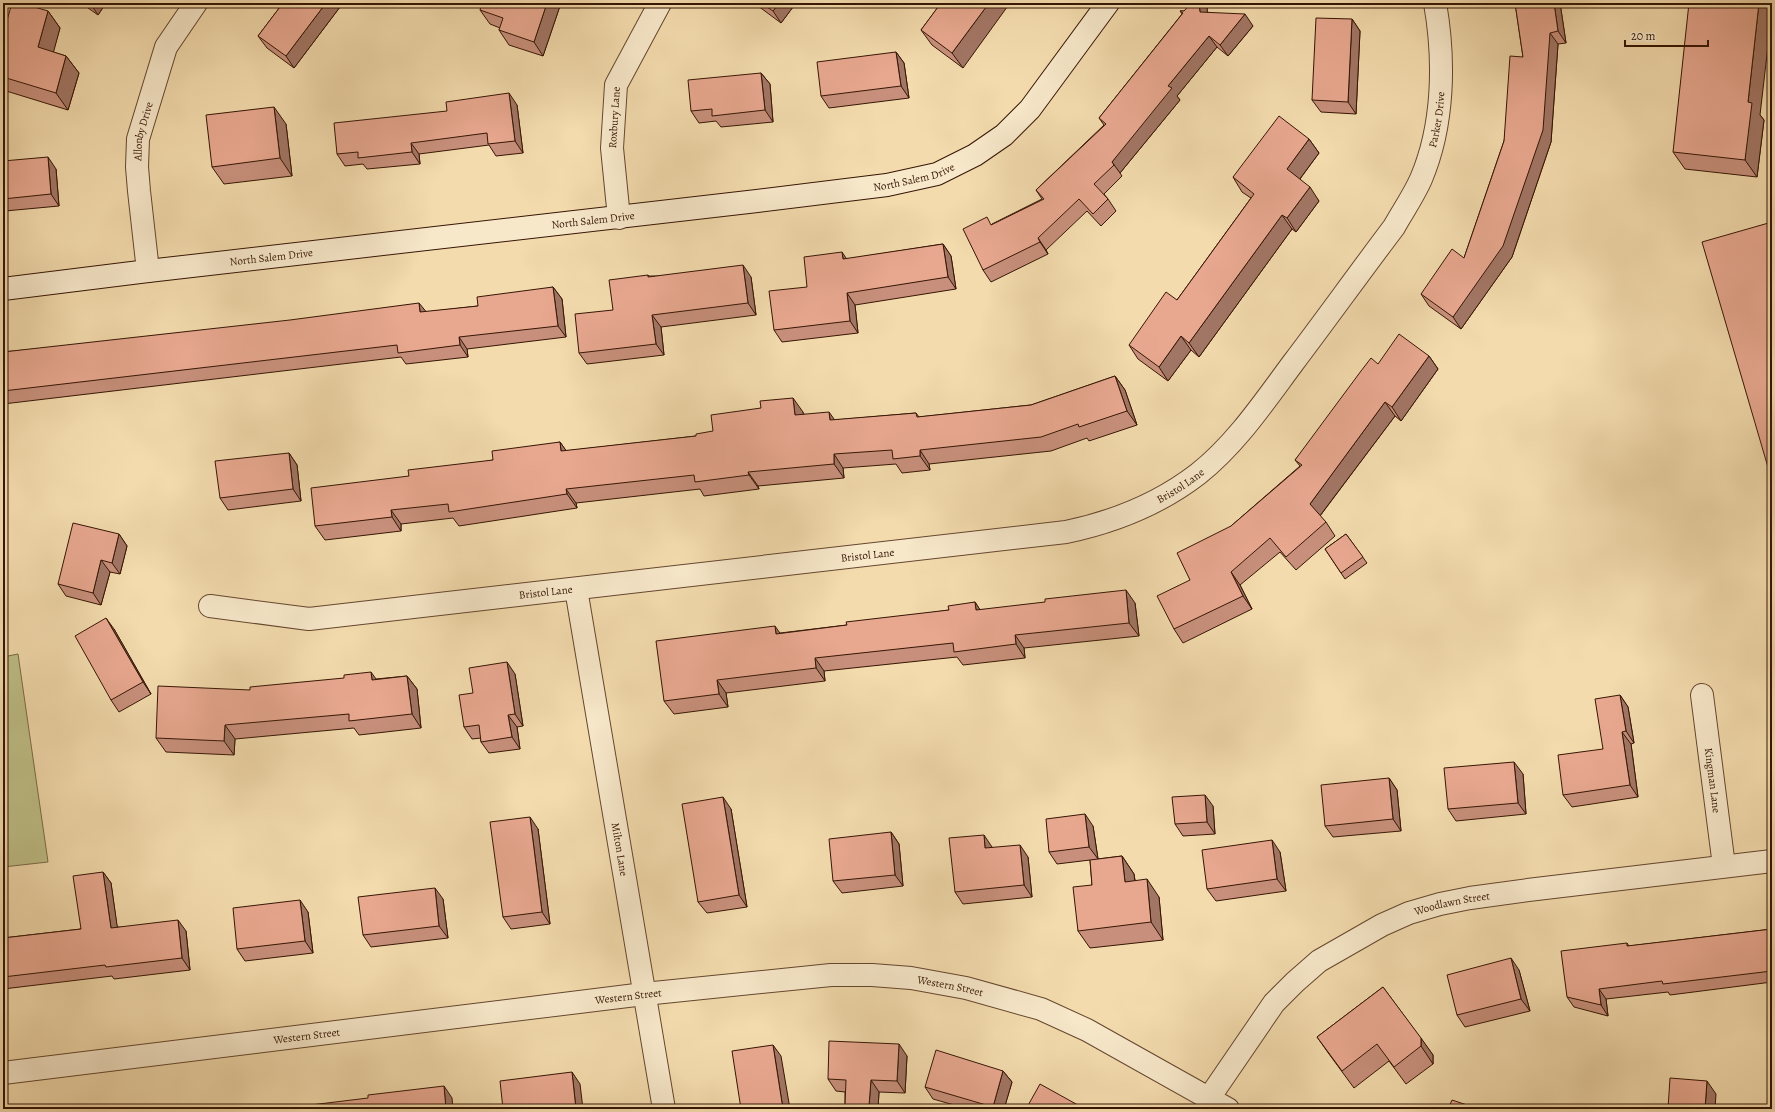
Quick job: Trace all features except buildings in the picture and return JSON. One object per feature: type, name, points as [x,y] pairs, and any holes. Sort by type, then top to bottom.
[{"type":"street","name":"Allonby Drive","points":[[148,271],[137,167],[138,139],[166,47],[196,3]]},
{"type":"street","name":"Roxbury Lane","points":[[619,218],[612,148],[616,85],[660,3]]},
{"type":"street","name":"North Salem Drive","points":[[3,289],[148,271],[619,218],[888,185],[936,174],[975,155],[1004,135],[1030,109],[1108,3]]},
{"type":"street","name":"Parker Drive","points":[[1394,227],[1421,179],[1429,157],[1437,124],[1441,55],[1435,3]]},
{"type":"street","name":"Bristol Lane","points":[[210,606],[309,619],[1066,532],[1110,521],[1138,510],[1168,493],[1198,473],[1231,442],[1260,407],[1394,227]]},
{"type":"street","name":"Milton Lane","points":[[576,589],[664,1109]]},
{"type":"street","name":"Kingman Lane","points":[[1702,695],[1724,866]]},
{"type":"street","name":"Woodlawn Street","points":[[1209,1098],[1274,1003],[1294,982],[1319,961],[1382,925],[1409,913],[1440,904],[1470,898],[1772,861]]},
{"type":"street","name":"Western Street","points":[[3,1073],[644,994],[831,975],[872,975],[911,978],[958,987],[1040,1009],[1087,1030],[1228,1109]]},
{"type":"green space","points":[[18,654],[48,862],[3,867],[3,657]]}]
